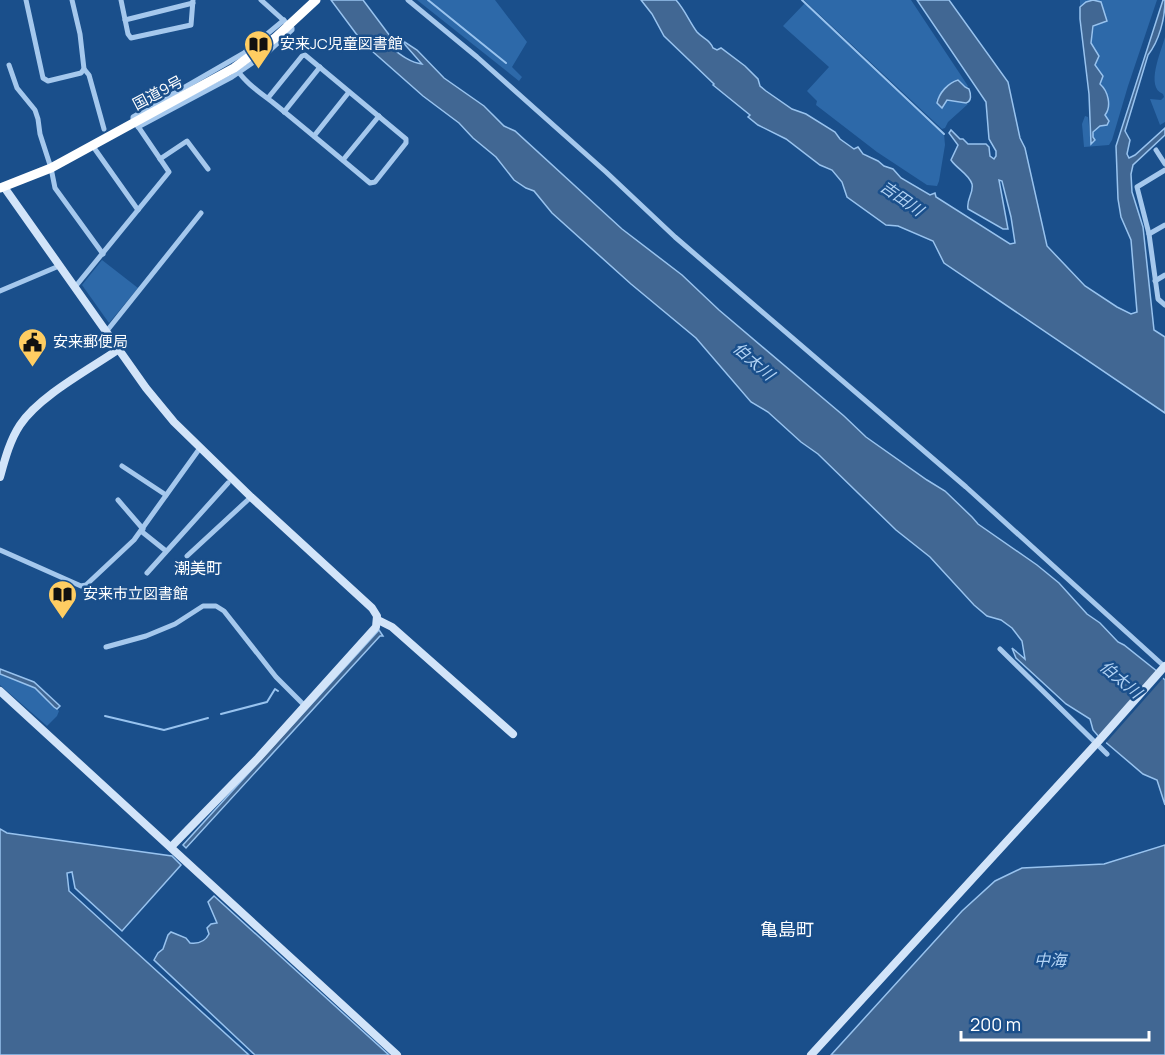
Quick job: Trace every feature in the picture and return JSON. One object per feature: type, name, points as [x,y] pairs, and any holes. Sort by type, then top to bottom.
[{"type":"highway","name":"国道9号","points":[[2,187],[51,168],[92,145],[136,125],[248,59],[316,0]]},
{"type":"street","points":[[26,0],[43,78],[48,81],[81,73],[84,69]]},
{"type":"street","points":[[72,0],[80,34],[84,69],[89,75],[104,129]]},
{"type":"street","points":[[121,0],[125,20],[128,34],[131,38],[188,26],[192,22],[193,2],[125,20]]},
{"type":"street","points":[[136,125],[239,72],[292,30],[289,23],[261,0]]},
{"type":"street","points":[[408,0],[495,72],[675,237],[755,303],[966,487],[1165,667],[811,1055]]},
{"type":"street","points":[[75,287],[169,172],[132,118],[232,62],[289,23]]},
{"type":"street","points":[[239,72],[267,98],[370,183],[375,182],[406,143],[406,139],[305,55],[267,98]]},
{"type":"street","points":[[9,65],[17,88],[35,110],[55,188],[103,254]]},
{"type":"street","points":[[284,111],[320,67]]},
{"type":"street","points":[[314,136],[350,92]]},
{"type":"street","points":[[343,160],[379,116]]},
{"type":"street","points":[[160,159],[186,141],[208,169]]},
{"type":"street","points":[[92,145],[138,210]]},
{"type":"street","points":[[1156,150],[1165,164]]},
{"type":"street","points":[[1165,170],[1137,187],[1149,234],[1158,298],[1165,305]]},
{"type":"street","points":[[2,187],[146,388],[174,422],[372,608],[378,620],[392,627],[513,734]]},
{"type":"street","points":[[106,332],[201,213]]},
{"type":"street","points":[[1149,234],[1165,225]]},
{"type":"street","points":[[0,291],[59,266]]},
{"type":"street","points":[[1155,281],[1165,275]]},
{"type":"street","points":[[0,477],[3,456],[20,424],[40,404],[118,349]]},
{"type":"street","points":[[0,550],[83,586],[134,540],[200,448]]},
{"type":"street","points":[[122,466],[166,495]]},
{"type":"street","points":[[147,573],[228,483]]},
{"type":"street","points":[[187,556],[251,496]]},
{"type":"street","points":[[118,500],[142,530],[166,551]]},
{"type":"street","points":[[106,647],[125,643],[175,624],[203,606],[216,606],[224,611],[276,677],[305,706]]},
{"type":"street","points":[[171,848],[305,706],[376,627],[378,620]]},
{"type":"street","points":[[1000,649],[1107,754]]},
{"type":"street","points":[[0,691],[398,1055]]},
{"type":"shaded area","points":[[417,0],[495,0],[527,42],[512,67],[522,77],[519,81]]},
{"type":"shaded area","points":[[804,0],[911,0],[968,86],[966,88],[958,79],[954,80],[936,101],[942,109],[944,103],[949,100],[968,104],[942,129]]},
{"type":"shaded area","points":[[1080,0],[1093,0],[1080,7]]},
{"type":"shaded area","points":[[1093,0],[1157,0],[1112,140],[1109,145],[1084,147],[1082,124],[1085,116],[1088,117],[1091,144],[1095,140],[1093,132],[1100,126],[1107,125],[1109,121],[1105,115],[1109,107],[1108,99],[1100,84],[1103,76],[1095,65],[1099,56],[1091,43],[1094,26],[1107,21],[1101,2]]},
{"type":"shaded area","points":[[805,3],[944,134],[945,145],[937,186],[927,185],[877,152],[816,105],[817,101],[807,91],[829,67],[783,26]]},
{"type":"shaded area","points":[[1165,37],[1165,122],[1160,125],[1150,99],[1161,100],[1164,97],[1155,84],[1155,77]]},
{"type":"shaded area","points":[[102,260],[138,288],[109,323],[82,285]]},
{"type":"shaded area","points":[[0,674],[35,688],[59,711],[57,716],[47,726],[0,685]]},
{"type":"water","name":"伯太川","points":[[331,0],[363,0],[393,40],[389,42],[389,46],[409,60],[422,64],[400,39],[417,50],[444,78],[484,106],[504,126],[515,131],[622,229],[682,275],[719,310],[866,437],[945,491],[978,524],[1037,565],[1059,583],[1087,614],[1100,623],[1118,642],[1158,672],[1100,738],[1093,730],[1090,719],[1066,704],[1016,658],[1012,648],[1025,659],[1022,641],[1012,628],[1001,620],[987,616],[974,605],[930,557],[896,530],[818,454],[768,412],[751,402],[696,338],[631,284],[552,213],[534,191],[514,180],[496,157],[459,123],[423,96],[363,43]]},
{"type":"water","name":"吉田川","points":[[641,0],[676,0],[699,34],[713,48],[717,50],[721,48],[745,66],[766,91],[792,109],[806,114],[835,132],[840,139],[854,149],[858,147],[863,154],[893,169],[901,178],[930,195],[935,193],[936,197],[1010,244],[1015,243],[1002,181],[999,180],[1008,229],[1003,229],[968,209],[972,184],[951,160],[958,145],[949,133],[951,130],[968,144],[986,144],[989,147],[990,156],[994,159],[996,151],[989,139],[986,102],[917,0],[949,0],[1008,82],[1047,246],[1085,286],[1131,314],[1137,312],[1131,240],[1121,217],[1118,199],[1116,146],[1163,0],[1165,0],[1161,29],[1148,55],[1125,131],[1130,140],[1127,154],[1129,158],[1165,128],[1165,135],[1133,165],[1131,174],[1132,192],[1143,227],[1154,330],[1165,337],[1165,413],[944,263],[933,241],[898,226],[886,225],[847,197],[842,182],[832,170],[820,165],[786,139],[758,125],[748,117],[750,115],[713,85],[664,36]]},
{"type":"water","points":[[1093,0],[1101,2],[1107,21],[1093,26],[1091,43],[1099,56],[1095,65],[1103,76],[1100,84],[1108,99],[1105,115],[1109,121],[1107,125],[1100,126],[1093,132],[1095,140],[1091,144],[1089,94],[1080,7]]},
{"type":"water","points":[[958,80],[969,89],[971,95],[969,101],[966,103],[947,100],[942,108],[937,103],[942,92]]},
{"type":"water","points":[[379,630],[383,636],[380,636],[186,848],[183,845]]},
{"type":"water","points":[[0,669],[34,682],[60,706],[57,709],[54,707],[35,688],[0,674]]},
{"type":"water","points":[[1160,675],[1165,680],[1165,805],[1157,780],[1143,774],[1103,740]]},
{"type":"water","points":[[0,829],[7,833],[172,856],[181,865],[122,931],[75,888],[72,872],[67,873],[69,891],[249,1055],[0,1055]]},
{"type":"water","name":"中海","points":[[1165,845],[1165,1055],[831,1055],[962,911],[995,881],[1022,868],[1104,864]]},
{"type":"water","points":[[214,896],[389,1055],[255,1055],[154,960],[163,949],[171,932],[186,938],[190,943],[198,943],[205,939],[209,934],[207,928],[217,923],[208,902]]},
{"type":"pier","points":[[1158,669],[1165,676],[1104,745],[1096,738]]},
{"type":"waterway","points":[[428,0],[506,63]]},
{"type":"waterway","points":[[802,0],[944,134]]},
{"type":"waterway","points":[[221,714],[267,702],[275,689],[278,691]]},
{"type":"waterway","points":[[105,716],[164,730],[208,718]]},
{"type":"place","name":"安来JC児童図書館","points":[[259,70]]},
{"type":"place","name":"安来郵便局","points":[[32,368]]},
{"type":"place","name":"安来市立図書館","points":[[62,620]]},
{"type":"district","name":"潮美町","points":[[198,568]]},
{"type":"district","name":"亀島町","points":[[787,930]]}]
